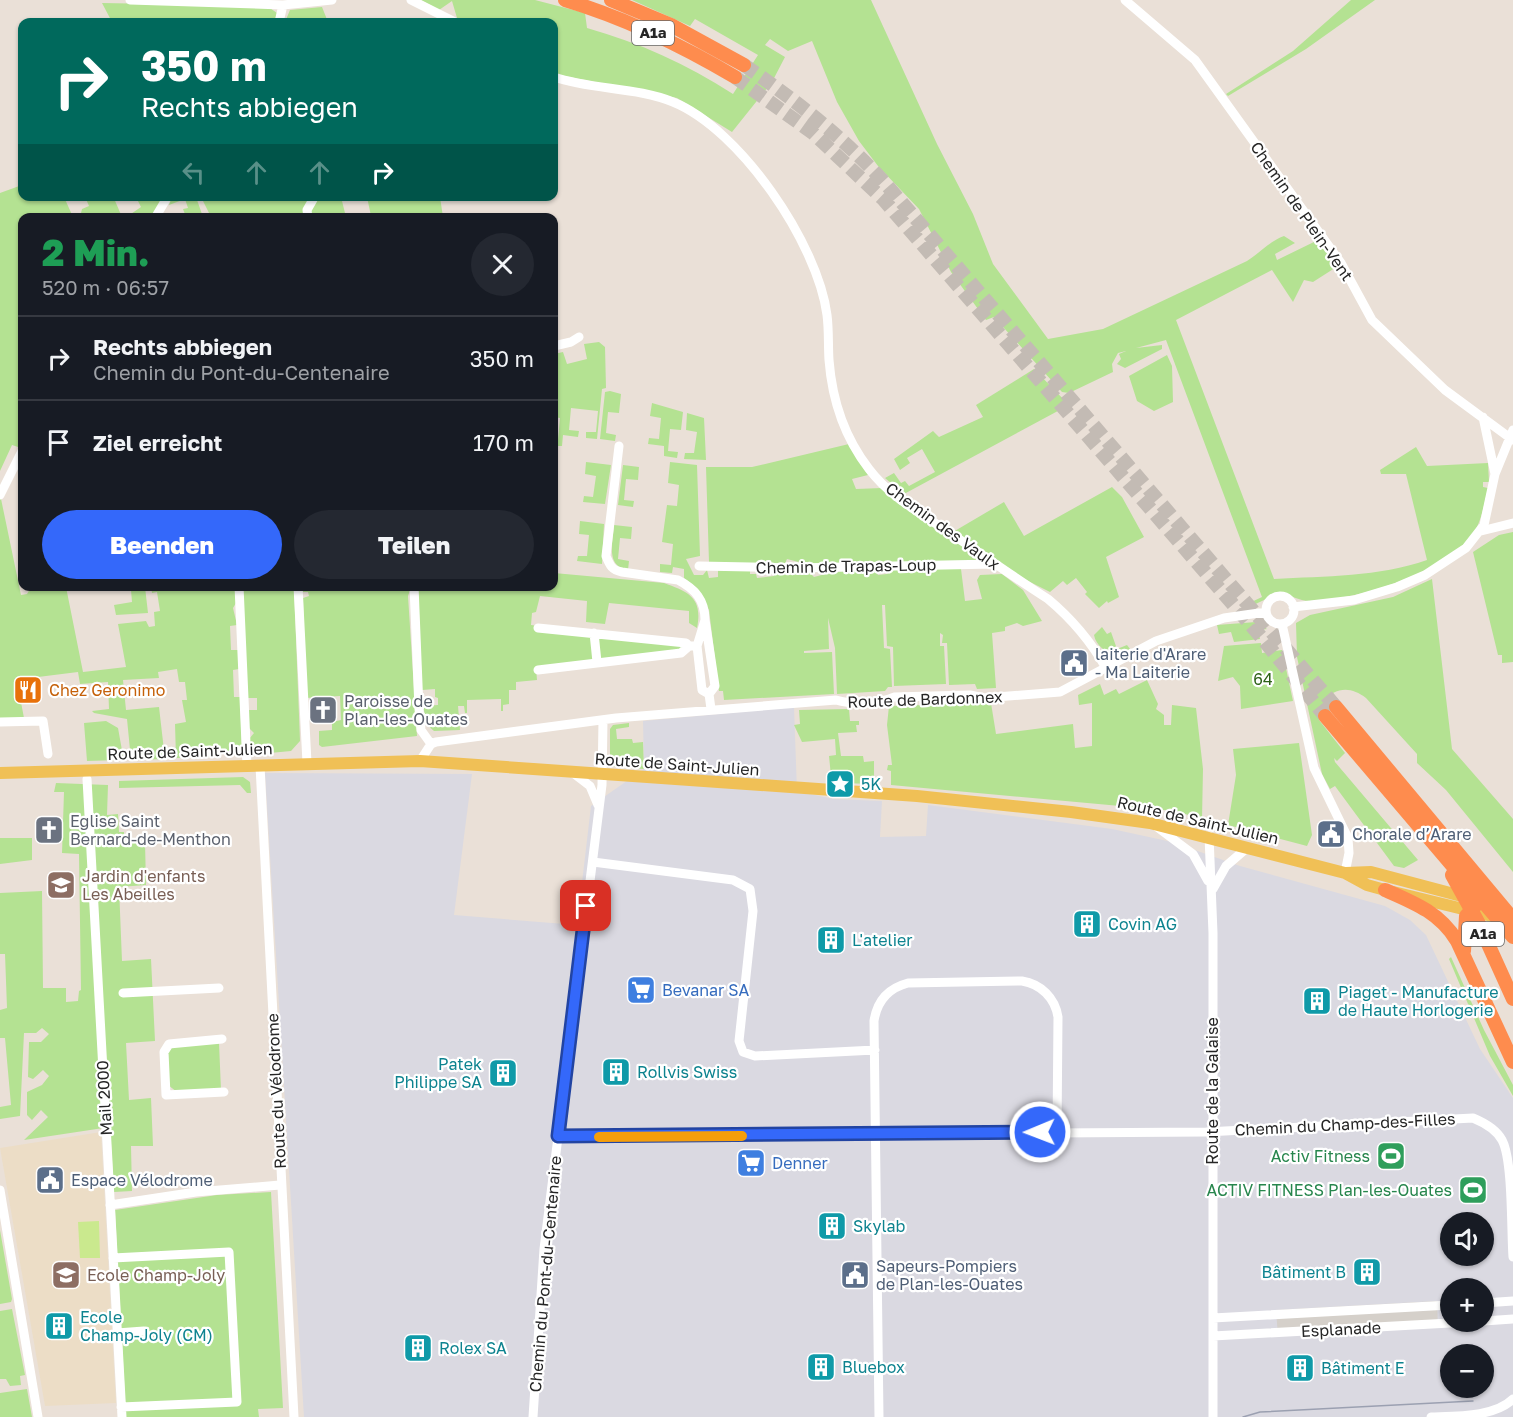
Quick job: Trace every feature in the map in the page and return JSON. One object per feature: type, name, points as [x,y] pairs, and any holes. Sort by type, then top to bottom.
[{"type":"highway","name":"A1a","points":[[565,0],[642,28],[686,48],[735,77]]},
{"type":"highway","name":"A1a","points":[[611,0],[692,36],[744,65]]},
{"type":"highway","name":"A1a","points":[[1513,920],[1330,712],[1440,852],[1513,937]]},
{"type":"highway","name":"A1a","points":[[1440,852],[1479,924],[1513,999]]},
{"type":"highway","points":[[1385,890],[1426,909],[1442,920],[1457,941],[1513,1062]]},
{"type":"highway","points":[[1469,971],[1464,951],[1464,929],[1470,910],[1483,901]]},
{"type":"main road","name":"Route de Saint-Julien","points":[[0,773],[420,761],[939,798],[1150,823],[1209,836],[1345,873],[1367,885],[1385,890],[1513,920]]},
{"type":"main road","name":"Route de Saint-Julien","points":[[1345,873],[1371,872],[1513,909]]},
{"type":"street","points":[[130,0],[283,5],[332,0]]},
{"type":"street","points":[[411,0],[447,18]]},
{"type":"street","name":"Chemin de Plein-Vent","points":[[1125,0],[1195,60],[1341,263],[1372,320],[1445,390],[1512,436]]},
{"type":"street","points":[[280,18],[283,5]]},
{"type":"street","name":"Chemin des Vaulx","points":[[558,78],[674,102],[719,132],[744,155],[777,202],[819,279],[825,302],[829,362],[835,396],[848,435],[869,470],[894,494],[1068,615],[1086,636],[1106,668]]},
{"type":"street","points":[[558,345],[571,342],[579,337]]},
{"type":"street","points":[[1483,417],[1495,474]]},
{"type":"street","name":"Route de Bardonnex","points":[[431,744],[444,740],[603,720],[711,709],[836,700],[847,703],[885,701],[894,697],[1060,692],[1156,641],[1203,624],[1266,612],[1268,602],[1277,596],[1288,599],[1293,607],[1318,606],[1354,600],[1409,583],[1466,548],[1481,531],[1487,517],[1495,474],[1512,436]]},
{"type":"street","points":[[619,446],[606,556],[614,570],[685,583],[702,602],[715,686],[705,692]]},
{"type":"street","points":[[0,495],[18,459]]},
{"type":"street","points":[[1481,531],[1513,523]]},
{"type":"street","name":"Chemin de Trapas-Loup","points":[[699,566],[795,568],[994,564]]},
{"type":"street","points":[[239,591],[247,766]]},
{"type":"street","points":[[298,591],[307,763]]},
{"type":"street","points":[[414,591],[421,730],[431,744],[420,761]]},
{"type":"street","points":[[1282,624],[1291,618],[1293,607]]},
{"type":"street","points":[[1266,612],[1270,620],[1282,624]]},
{"type":"street","points":[[538,670],[681,653],[693,646],[705,620]]},
{"type":"street","points":[[1282,624],[1314,768],[1348,838],[1349,853],[1345,873]]},
{"type":"street","points":[[538,628],[686,643],[693,646]]},
{"type":"street","points":[[594,633],[597,662]]},
{"type":"street","points":[[693,646],[711,709]]},
{"type":"street","points":[[603,720],[603,775]]},
{"type":"street","points":[[0,722],[43,721],[48,754]]},
{"type":"street","name":"Route du Vélodrome","points":[[260,766],[280,1185],[294,1417]]},
{"type":"street","points":[[573,773],[595,793],[599,810]]},
{"type":"street","name":"Chemin du Pont-du-Centenaire","points":[[533,1417],[544,1249],[603,775]]},
{"type":"street","name":"Mail 2000","points":[[87,780],[121,1412]]},
{"type":"street","points":[[1150,823],[1193,854],[1202,867],[1212,891]]},
{"type":"street","name":"Route de la Galaise","points":[[1209,836],[1212,891],[1213,1417]]},
{"type":"street","points":[[1212,891],[1226,866],[1248,847]]},
{"type":"street","points":[[593,862],[733,880],[750,889],[753,911],[739,1041],[743,1052],[754,1056],[875,1050]]},
{"type":"street","points":[[879,1417],[874,1021],[877,1009],[887,993],[901,985],[1022,981],[1035,984],[1050,998],[1057,1012],[1058,1132]]},
{"type":"street","points":[[123,993],[219,988]]},
{"type":"street","points":[[222,1040],[169,1044],[164,1052],[166,1095],[224,1092]]},
{"type":"street","name":"Chemin du Champ-des-Filles","points":[[558,1136],[1211,1131],[1459,1117],[1481,1122],[1500,1137],[1506,1151],[1513,1257]]},
{"type":"street","points":[[110,1205],[196,1192],[280,1185]]},
{"type":"street","points":[[0,1190],[2,1220],[38,1417]]},
{"type":"street","points":[[113,1258],[229,1252],[237,1402],[121,1412]]},
{"type":"street","points":[[1494,1302],[1513,1301]]},
{"type":"street","name":"Esplanade","points":[[1213,1318],[1440,1306]]},
{"type":"street","points":[[1494,1320],[1513,1319]]},
{"type":"street","name":"Esplanade","points":[[1213,1336],[1440,1324]]},
{"type":"street","points":[[117,1333],[144,1331]]},
{"type":"street","points":[[1431,1417],[1492,1414],[1510,1402]]},
{"type":"shaded area","points":[[794,707],[797,791],[833,799],[882,801],[880,837],[926,836],[928,805],[1112,829],[1172,842],[1240,866],[1385,906],[1410,920],[1426,935],[1480,1049],[1513,1098],[1513,1417],[304,1417],[265,773],[472,774],[454,915],[577,925],[591,806],[644,769],[643,721]]},
{"type":"shaded area","name":"Ecole Champ-Joly","points":[[101,1132],[116,1403],[45,1406],[0,1148]]},
{"type":"shaded area","points":[[1437,1301],[1438,1327],[1278,1336],[1276,1310]]},
{"type":"green space","points":[[421,0],[535,0],[585,13],[587,28],[663,55],[733,94],[758,55],[695,19],[690,26],[632,0],[871,0],[937,144],[973,214],[993,264],[1048,339],[1103,329],[1247,261],[1273,241],[1284,236],[1295,243],[1275,254],[1277,260],[1318,240],[1338,266],[1313,282],[1304,280],[1293,302],[1272,270],[1176,320],[1274,579],[1371,573],[1427,560],[1406,474],[1381,474],[1380,470],[1416,447],[1427,466],[1488,463],[1489,482],[1483,482],[1483,487],[1488,488],[1482,515],[1473,534],[1455,552],[1437,564],[1395,583],[1329,600],[1306,601],[1279,593],[1245,609],[1245,605],[1262,597],[1166,340],[1136,348],[1162,345],[1162,349],[1125,368],[1117,364],[1121,359],[1119,354],[1126,351],[1118,353],[1112,364],[1113,372],[1069,393],[1062,392],[994,317],[986,320],[951,272],[919,209],[878,166],[859,141],[837,102],[812,41],[788,51],[770,39],[765,45],[785,57],[772,82],[732,132],[677,98],[558,75],[558,18],[457,18],[452,1],[439,10]]},
{"type":"green space","points":[[1351,0],[1375,0],[1306,49],[1228,96],[1226,94],[1293,51]]},
{"type":"green space","points":[[102,3],[267,6],[277,13],[276,18],[110,18]]},
{"type":"green space","points":[[322,7],[326,18],[287,18],[290,10]]},
{"type":"green space","points":[[18,186],[18,201],[66,201],[71,213],[18,213],[18,447],[12,445],[0,471],[0,193]]},
{"type":"green space","points":[[87,201],[115,201],[120,213],[81,213],[82,209],[89,206]]},
{"type":"green space","points":[[138,201],[161,201],[154,213],[132,213],[141,207]]},
{"type":"green space","points":[[186,201],[197,201],[202,213],[184,213],[183,209],[188,208]]},
{"type":"green space","points":[[203,201],[311,201],[310,206],[315,201],[342,201],[345,213],[209,213]]},
{"type":"green space","points":[[368,201],[441,201],[442,213],[370,213]]},
{"type":"green space","points":[[599,342],[605,347],[606,388],[602,389],[597,439],[586,438],[586,432],[596,432],[598,411],[571,408],[569,430],[579,431],[578,437],[563,435],[562,446],[558,446],[560,418],[558,418],[558,353],[563,352],[567,364],[587,359],[584,344]]},
{"type":"green space","points":[[1167,355],[1172,366],[1173,402],[1154,411],[1137,401],[1129,376]]},
{"type":"green space","points":[[1034,369],[1069,405],[904,494],[885,478],[894,473],[901,483],[905,481],[909,486],[935,472],[922,449],[907,458],[910,463],[900,470],[894,459],[933,431],[939,437],[983,417],[976,405]]},
{"type":"green space","points":[[605,392],[621,394],[619,413],[608,412],[606,433],[616,435],[615,441],[600,439]]},
{"type":"green space","points":[[652,403],[683,412],[681,430],[670,429],[668,451],[678,452],[677,458],[664,456],[664,446],[648,444],[649,438],[659,439],[661,418],[650,416]]},
{"type":"green space","points":[[687,413],[704,418],[706,460],[684,459],[685,453],[694,453],[697,432],[686,430]]},
{"type":"green space","points":[[849,444],[868,475],[852,479],[856,489],[882,488],[982,559],[980,562],[810,565],[787,559],[784,566],[709,562],[706,467],[752,467]]},
{"type":"green space","points":[[586,462],[611,465],[605,504],[583,502],[584,496],[593,497],[596,476],[585,474]]},
{"type":"green space","points":[[670,462],[697,465],[700,556],[686,559],[694,575],[703,575],[707,570],[709,578],[718,577],[718,570],[750,571],[750,574],[756,574],[757,578],[774,576],[774,572],[809,572],[814,577],[833,572],[875,570],[878,575],[887,574],[891,569],[961,569],[965,601],[982,599],[977,580],[980,575],[1002,574],[1023,590],[1042,621],[1023,626],[1017,623],[1005,627],[1005,631],[992,633],[996,688],[977,689],[975,684],[949,685],[947,643],[942,643],[943,635],[940,633],[940,646],[944,646],[946,684],[894,686],[893,647],[887,646],[885,605],[882,605],[884,648],[890,649],[892,687],[888,687],[885,691],[837,694],[835,648],[828,618],[829,649],[804,651],[804,653],[832,652],[834,694],[724,700],[723,691],[719,691],[709,610],[697,588],[684,578],[684,569],[673,567],[672,573],[660,572],[660,564],[671,565],[673,544],[662,542],[667,505],[677,506],[679,485],[668,483]]},
{"type":"green space","points":[[623,465],[639,467],[638,480],[626,479],[624,500],[634,501],[633,507],[618,505]]},
{"type":"green space","points":[[1112,487],[1122,497],[1144,537],[1106,557],[1119,597],[1108,603],[1107,601],[1099,608],[1085,594],[1087,592],[1076,578],[1067,585],[1063,581],[1050,592],[1026,580],[953,532],[1004,502],[1024,536]]},
{"type":"green space","points":[[0,494],[18,581],[18,591],[21,595],[27,594],[29,591],[67,591],[83,672],[126,667],[118,624],[146,621],[149,627],[155,626],[154,612],[160,611],[157,592],[152,593],[152,591],[236,591],[236,603],[233,608],[237,625],[230,626],[231,650],[238,650],[239,669],[233,670],[234,697],[240,697],[242,749],[210,757],[176,758],[175,724],[186,722],[182,700],[187,700],[185,682],[179,682],[177,669],[158,672],[159,678],[123,680],[126,710],[159,707],[165,759],[131,760],[127,719],[92,711],[109,709],[108,682],[80,684],[78,672],[38,677],[41,692],[20,697],[24,718],[0,719]]},
{"type":"green space","points":[[580,521],[604,524],[602,564],[577,561],[578,556],[587,556],[589,535],[579,534]]},
{"type":"green space","points":[[614,525],[632,527],[631,539],[620,538],[618,559],[629,561],[628,570],[616,564],[613,558]]},
{"type":"green space","points":[[1513,532],[1513,662],[1502,663],[1502,655],[1498,655],[1473,552],[1499,535]]},
{"type":"green space","points":[[558,573],[664,583],[687,593],[696,603],[697,628],[689,623],[689,611],[609,603],[605,624],[586,622],[587,601],[540,596],[536,612],[532,613],[531,625],[683,645],[679,651],[536,668],[537,680],[516,682],[516,690],[509,690],[509,704],[503,705],[503,711],[501,711],[501,699],[467,700],[467,713],[465,713],[464,706],[458,706],[460,730],[434,731],[427,725],[423,706],[438,705],[438,698],[435,697],[435,689],[422,690],[418,591],[558,591]]},
{"type":"green space","points":[[1432,579],[1452,749],[1513,819],[1513,872],[1446,790],[1417,763],[1417,754],[1366,698],[1354,691],[1342,690],[1333,693],[1340,702],[1319,720],[1345,753],[1337,761],[1334,758],[1335,762],[1418,860],[1404,868],[1394,866],[1335,786],[1330,789],[1322,774],[1297,657],[1296,623],[1310,615],[1393,597]]},
{"type":"green space","points":[[131,591],[145,591],[148,613],[116,615],[114,605],[132,602]]},
{"type":"green space","points":[[242,591],[294,591],[300,741],[291,751],[250,755],[249,739],[254,733],[249,728],[249,710],[257,710],[257,698],[247,698]]},
{"type":"green space","points":[[410,591],[408,596],[417,736],[322,747],[319,745],[319,731],[332,730],[332,722],[341,720],[340,696],[306,698],[303,598],[309,596],[308,592],[303,592]]},
{"type":"green space","points":[[1256,622],[1267,629],[1258,630],[1260,639],[1234,642],[1231,632],[1219,634],[1217,625]]},
{"type":"green space","points":[[1102,627],[1107,634],[1111,632],[1117,649],[1127,645],[1130,649],[1116,656],[1102,648],[1094,635]]},
{"type":"green space","name":"64","points":[[1261,643],[1262,653],[1282,650],[1293,701],[1241,709],[1240,686],[1233,677],[1218,681],[1224,646]]},
{"type":"green space","points":[[1147,680],[1158,704],[1156,709],[1164,715],[1164,725],[1171,725],[1172,705],[1196,708],[1203,769],[1202,819],[1175,811],[891,785],[891,771],[887,770],[888,765],[892,765],[887,725],[889,706],[991,703],[996,734],[1073,724],[1075,748],[1092,746],[1092,703],[1079,705],[1078,695],[1100,684],[1104,695],[1116,689],[1119,694]]},
{"type":"green space","points":[[849,709],[850,721],[859,721],[859,725],[856,725],[857,732],[838,733],[841,756],[863,756],[864,762],[874,761],[874,784],[839,783],[838,775],[831,776],[829,756],[836,755],[835,739],[802,742],[794,725],[800,724],[799,710]]},
{"type":"green space","points":[[106,721],[118,728],[123,756],[119,760],[87,761],[84,723]]},
{"type":"green space","points":[[629,723],[629,727],[616,729],[617,739],[632,739],[633,743],[643,742],[644,769],[610,766],[610,729],[613,725]]},
{"type":"green space","points":[[1299,743],[1312,835],[1307,846],[1228,825],[1236,775],[1233,749]]},
{"type":"green space","points":[[243,777],[250,782],[251,793],[247,793],[240,785],[119,788],[119,781]]},
{"type":"green space","points":[[56,783],[108,785],[107,815],[118,814],[119,832],[124,832],[124,842],[145,842],[146,885],[119,887],[122,961],[151,959],[155,1041],[126,1043],[129,1100],[151,1098],[153,1146],[131,1146],[132,1191],[114,1192],[110,1127],[24,1140],[48,1117],[41,1110],[32,1120],[27,1115],[27,1092],[42,1085],[49,1076],[43,1070],[33,1079],[28,1077],[29,1042],[41,1042],[49,1034],[42,1028],[36,1033],[24,1033],[20,1116],[0,1119],[0,1107],[11,1105],[5,1038],[0,1038],[0,1010],[7,1008],[5,954],[0,954],[0,893],[42,891],[43,988],[66,988],[66,1002],[78,1001],[81,990],[79,854],[62,853],[64,792],[54,792]]},
{"type":"green space","points":[[0,838],[32,838],[32,860],[0,864]]},
{"type":"green space","points":[[1451,957],[1484,1030],[1513,1085],[1513,1096],[1490,1056],[1449,959]]},
{"type":"green space","points":[[219,1043],[221,1090],[177,1092],[168,1085],[166,1054],[174,1046]]},
{"type":"green space","points":[[271,1192],[283,1408],[258,1409],[259,1417],[126,1417],[115,1210],[217,1195]]},
{"type":"green space","points":[[99,1221],[100,1258],[80,1258],[78,1222]]},
{"type":"green space","points":[[0,1230],[12,1299],[11,1302],[0,1304]]},
{"type":"green space","points":[[12,1309],[25,1375],[20,1376],[21,1385],[10,1386],[6,1379],[0,1379],[0,1311]]},
{"type":"green space","points":[[27,1389],[32,1417],[0,1417],[0,1393]]},
{"type":"tunnel","points":[[744,65],[818,120],[885,183],[1336,707]]},
{"type":"tunnel","points":[[735,77],[813,133],[883,199],[1262,638],[1325,716]]},
{"type":"tram line","points":[[1243,1417],[1260,1412],[1473,1401]]},
{"type":"slow traffic","points":[[599,1137],[742,1136]]},
{"type":"place","name":"laiterie d'Arare - Ma Laiterie","points":[[1074,663]]},
{"type":"place","name":"Chez Geronimo","points":[[28,690]]},
{"type":"place","name":"Paroisse de Plan-les-Ouates","points":[[323,710]]},
{"type":"place","name":"5K","points":[[840,784]]},
{"type":"place","name":"Eglise Saint Bernard-de-Menthon","points":[[49,830]]},
{"type":"place","name":"Chorale d’Arare","points":[[1331,834]]},
{"type":"place","name":"Jardin d'enfants Les Abeilles","points":[[61,885]]},
{"type":"place","name":"Covin AG","points":[[1087,924]]},
{"type":"place","name":"L'atelier","points":[[831,940]]},
{"type":"place","name":"Bevanar SA","points":[[641,990]]},
{"type":"place","name":"Piaget - Manufacture de Haute Horlogerie","points":[[1317,1001]]},
{"type":"place","name":"Rollvis Swiss","points":[[616,1072]]},
{"type":"place","name":"Patek Philippe SA","points":[[503,1073]]},
{"type":"place","name":"Activ Fitness","points":[[1391,1156]]},
{"type":"place","name":"Denner","points":[[751,1163]]},
{"type":"place","name":"Espace Vélodrome","points":[[50,1180]]},
{"type":"place","name":"ACTIV FITNESS Plan-les-Ouates","points":[[1473,1190]]},
{"type":"place","name":"Skylab","points":[[832,1226]]},
{"type":"place","name":"Bâtiment B","points":[[1367,1272]]},
{"type":"place","name":"Ecole Champ-Joly","points":[[66,1275]]},
{"type":"place","name":"Sapeurs-Pompiers de Plan-les-Ouates","points":[[855,1275]]},
{"type":"place","name":"Ecole Champ-Joly (CM)","points":[[59,1326]]},
{"type":"place","name":"Rolex SA","points":[[418,1348]]},
{"type":"place","name":"Bluebox","points":[[821,1367]]},
{"type":"place","name":"Bâtiment E","points":[[1300,1368]]},
{"type":"route","points":[[586,906],[558,1136],[1040,1132]]}]
